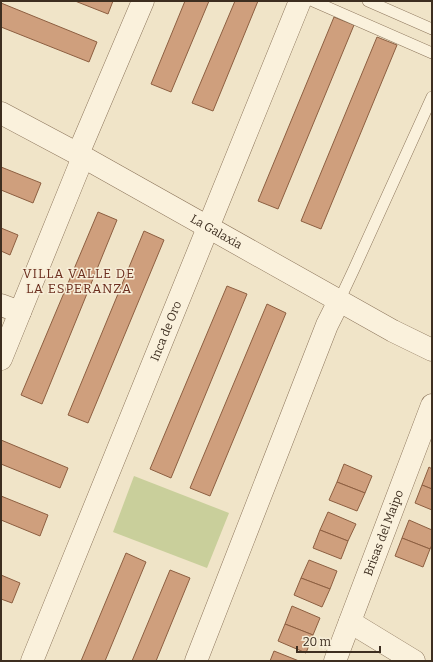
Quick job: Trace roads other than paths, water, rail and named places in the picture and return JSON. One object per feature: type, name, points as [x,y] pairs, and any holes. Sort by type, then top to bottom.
[{"type":"street","points":[[1,359],[10,309],[81,156],[143,1]]},
{"type":"street","name":"Inca de Oro","points":[[32,661],[300,1]]},
{"type":"street","name":"La Galaxia","points":[[1,113],[81,156],[393,331],[432,350]]},
{"type":"street","points":[[196,661],[324,332],[339,301]]},
{"type":"street","name":"Brisas del Maipo","points":[[335,661],[432,405]]},
{"type":"street","points":[[350,622],[414,661]]},
{"type":"lane","points":[[313,1],[432,53]]},
{"type":"lane","points":[[368,1],[432,29]]},
{"type":"lane","points":[[339,301],[432,96]]},
{"type":"district","name":"VILLA VALLE DE LA ESPERANZA","points":[[79,280]]}]
